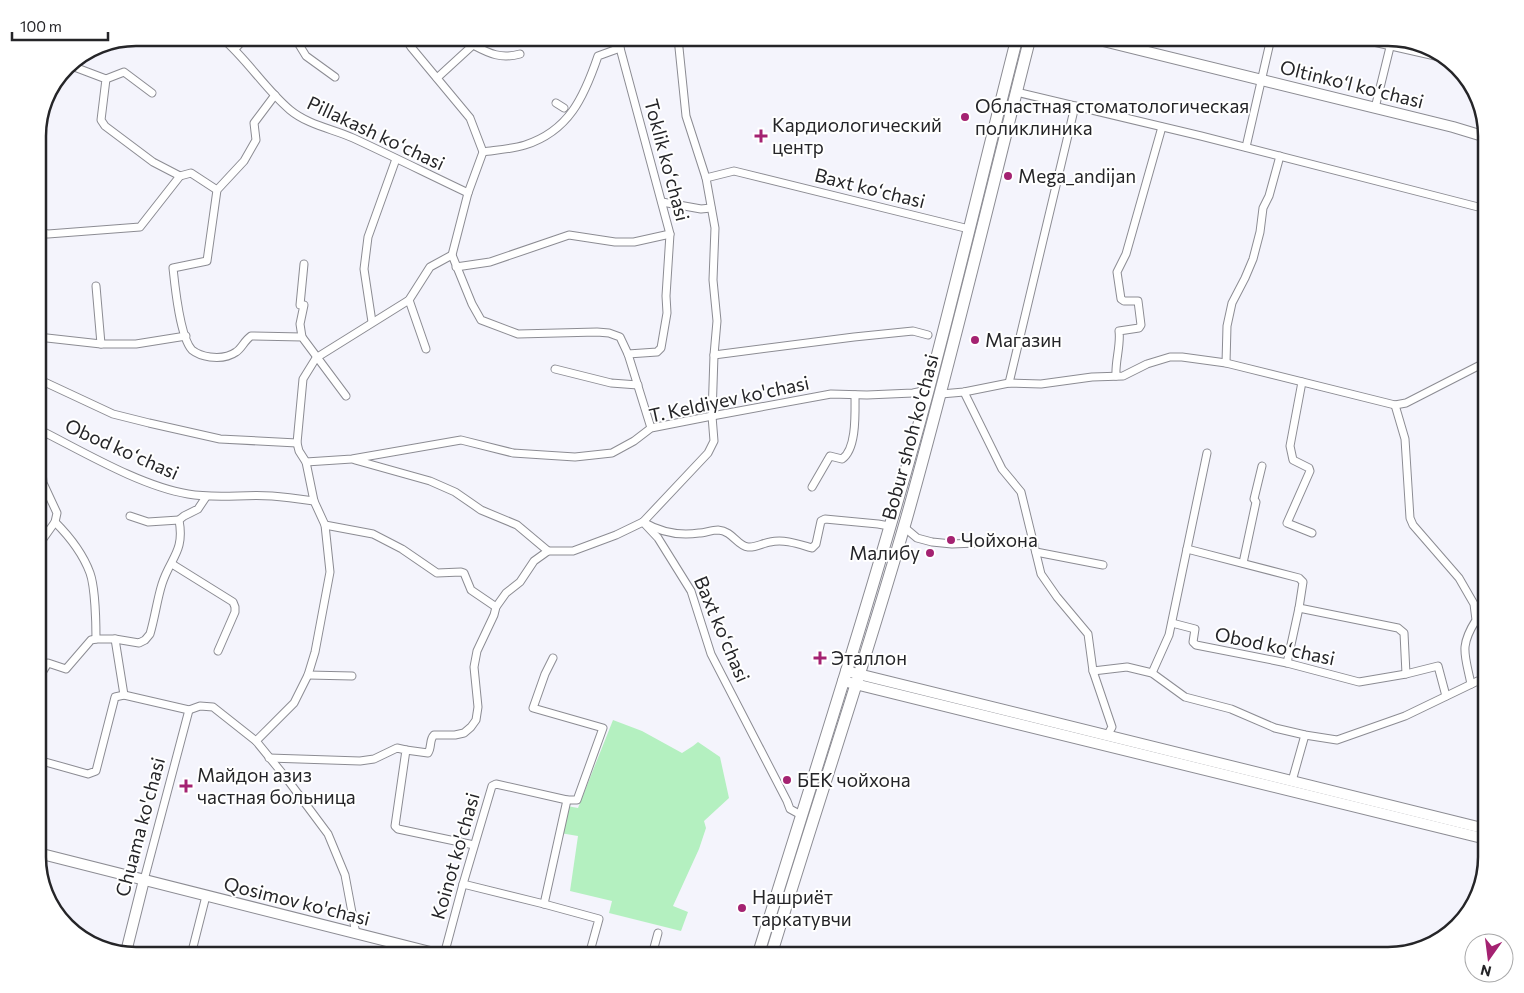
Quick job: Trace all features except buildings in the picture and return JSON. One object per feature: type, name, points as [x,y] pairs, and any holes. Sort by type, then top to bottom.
[{"type":"main road","name":"Bobur shoh ko'chasi","points":[[761,947],[845,676],[928,390],[1015,46]]},
{"type":"main road","name":"Bobur shoh ko'chasi","points":[[774,947],[859,680],[904,527],[941,394],[1028,46]]},
{"type":"main road","name":"Oltinkoʻl koʻchasi","points":[[1123,46],[1478,135]]},
{"type":"main road","points":[[845,676],[1292,781],[1478,827]]},
{"type":"main road","points":[[1101,737],[1478,837]]},
{"type":"main road","name":"Qosimov ko'chasi","points":[[46,855],[407,947]]},
{"type":"main road","name":"Chuama ko'chasi","points":[[127,947],[144,880]]},
{"type":"street","name":"Pillakash koʻchasi","points":[[232,46],[275,95],[291,110],[307,120],[352,138],[468,193]]},
{"type":"street","points":[[300,46],[306,56],[335,77]]},
{"type":"street","points":[[410,46],[470,118],[483,152],[468,193],[452,255],[472,304],[481,320],[518,334],[609,333],[620,337],[628,354],[651,428]]},
{"type":"street","points":[[437,78],[469,46]]},
{"type":"street","points":[[481,46],[491,54],[509,57],[520,54]]},
{"type":"street","points":[[269,758],[360,761],[374,759],[397,748],[428,753],[431,737],[434,735],[460,734],[471,727],[476,720],[478,707],[474,667],[476,651],[496,607],[506,593],[520,582],[534,562],[548,551],[573,551],[616,535],[643,522],[708,453],[714,441],[712,416],[714,356],[718,320],[714,280],[714,228],[706,178],[686,116],[679,46]]},
{"type":"street","points":[[1246,147],[1270,46]]},
{"type":"street","points":[[1375,108],[1391,46]]},
{"type":"street","points":[[483,152],[523,146],[543,138],[558,129],[590,77],[598,56],[620,48]]},
{"type":"street","name":"Toklik koʻchasi","points":[[620,48],[670,234],[666,296],[667,313],[661,348],[656,352],[628,354]]},
{"type":"street","points":[[78,68],[106,79],[124,72],[152,93]]},
{"type":"street","points":[[106,79],[101,120],[105,126],[153,162],[180,176]]},
{"type":"street","points":[[1016,92],[1246,147],[1478,207]]},
{"type":"street","points":[[275,95],[254,123],[256,140],[244,161],[217,190],[207,261],[173,268],[178,303],[187,343],[194,352],[203,356],[214,357],[234,353],[251,336],[302,337]]},
{"type":"street","points":[[556,103],[569,111]]},
{"type":"street","points":[[1009,383],[1075,106]]},
{"type":"street","points":[[1116,376],[1116,357],[1120,340],[1118,331],[1139,328],[1142,320],[1138,301],[1124,301],[1121,299],[1117,272],[1126,254],[1162,127]]},
{"type":"street","points":[[1226,363],[1226,326],[1230,309],[1253,259],[1260,232],[1263,208],[1269,196],[1280,156]]},
{"type":"street","points":[[372,322],[364,270],[368,237],[396,159]]},
{"type":"street","name":"Baxt koʻchasi","points":[[706,178],[734,171],[969,228]]},
{"type":"street","points":[[46,234],[140,227],[180,176],[190,173],[217,190]]},
{"type":"street","points":[[662,202],[700,209],[711,208]]},
{"type":"street","points":[[456,267],[490,262],[569,236],[615,242],[634,242],[670,234]]},
{"type":"street","points":[[256,742],[294,703],[308,675],[315,652],[330,572],[325,525],[314,501],[306,462],[299,451],[297,443],[303,379],[316,358],[409,300],[430,267],[452,255]]},
{"type":"street","points":[[304,264],[300,304],[304,306],[300,324],[302,337],[346,396]]},
{"type":"street","points":[[96,286],[101,344]]},
{"type":"street","points":[[409,300],[426,349]]},
{"type":"street","points":[[714,356],[913,331],[928,335]]},
{"type":"street","points":[[46,338],[101,344],[136,344],[186,336]]},
{"type":"street","points":[[941,394],[964,392],[1009,383],[1042,384],[1092,377],[1123,376],[1147,364],[1170,357],[1182,357],[1226,363],[1395,405],[1406,402],[1478,366]]},
{"type":"street","points":[[555,369],[611,383],[638,385]]},
{"type":"street","points":[[1302,382],[1290,446],[1293,460],[1309,468],[1310,471],[1287,523],[1312,533]]},
{"type":"street","points":[[46,384],[114,414],[140,421],[220,438],[297,443]]},
{"type":"street","name":"T. Keldiyev ko'chasi","points":[[306,462],[352,459],[461,440],[512,453],[575,457],[612,453],[634,441],[651,428],[831,394],[913,393],[928,390]]},
{"type":"street","points":[[964,392],[1002,469],[1021,492],[1041,574],[1057,597],[1088,634],[1093,671],[1112,728],[1101,737]]},
{"type":"street","points":[[812,487],[830,456],[842,459],[847,455],[855,425],[855,395]]},
{"type":"street","points":[[1395,405],[1405,439],[1410,518],[1413,525],[1459,578],[1474,604],[1476,620],[1468,633],[1464,647],[1471,684]]},
{"type":"street","name":"Obod koʻchasi","points":[[46,433],[126,473],[161,487],[186,494],[206,497],[271,496],[314,501]]},
{"type":"street","points":[[1152,673],[1169,635],[1172,623],[1207,453]]},
{"type":"street","points":[[352,459],[430,481],[456,492],[481,510],[517,525],[548,551]]},
{"type":"street","points":[[1243,563],[1256,502],[1254,499],[1262,466]]},
{"type":"street","points":[[46,489],[57,512],[55,522],[46,535]]},
{"type":"street","points":[[130,516],[148,522],[179,520],[198,509],[206,497]]},
{"type":"street","points":[[643,522],[657,530],[668,532],[691,534],[713,530],[724,531],[731,534],[742,545],[748,547],[781,540],[812,548],[816,544],[821,521],[825,519],[889,526]]},
{"type":"street","points":[[46,666],[48,663],[66,668],[91,640],[115,639],[139,642],[145,640],[150,634],[162,584],[172,564],[180,541],[179,520]]},
{"type":"street","points":[[55,522],[70,538],[90,574],[96,620],[96,639]]},
{"type":"street","name":"Baxt koʻchasi","points":[[643,522],[658,538],[691,591],[714,659],[790,810],[801,815]]},
{"type":"street","points":[[325,525],[373,534],[437,573],[464,573],[471,590],[496,607]]},
{"type":"street","points":[[904,527],[918,538],[932,542],[952,544],[999,542],[1034,544]]},
{"type":"street","points":[[1187,549],[1302,580],[1299,608],[1287,663]]},
{"type":"street","points":[[1036,552],[1102,565]]},
{"type":"street","points":[[172,564],[233,602],[236,612],[218,651]]},
{"type":"street","points":[[1299,608],[1398,628],[1403,631],[1406,674]]},
{"type":"street","name":"Obod koʻchasi","points":[[1172,623],[1195,629],[1193,642],[1196,645],[1287,663],[1359,682],[1438,666],[1446,696]]},
{"type":"street","points":[[115,639],[124,695]]},
{"type":"street","points":[[544,904],[566,800],[577,800],[603,728],[533,708],[553,658]]},
{"type":"street","points":[[1093,671],[1126,667],[1152,673],[1185,698],[1231,709],[1275,728],[1337,740],[1353,736],[1405,716],[1478,681]]},
{"type":"street","points":[[308,675],[352,676]]},
{"type":"street","points":[[46,762],[88,774],[96,771],[115,697],[124,695],[189,710],[200,706],[213,708],[256,742],[287,779],[328,834],[345,875],[356,934]]},
{"type":"street","name":"Chuama ko'chasi","points":[[144,880],[189,710]]},
{"type":"street","points":[[1292,781],[1305,735]]},
{"type":"street","points":[[406,750],[395,826],[398,829],[474,845]]},
{"type":"street","name":"Koinot ko'chasi","points":[[446,947],[492,786],[496,784],[566,800]]},
{"type":"street","points":[[463,884],[600,919],[592,947]]},
{"type":"street","points":[[193,947],[206,896]]},
{"type":"street","points":[[654,947],[658,933]]},
{"type":"green space","points":[[613,720],[642,731],[682,753],[698,742],[720,757],[729,798],[704,821],[706,828],[699,849],[673,906],[688,912],[681,931],[609,913],[612,901],[570,891],[578,836],[560,833],[567,806],[578,808]]},
{"type":"place","name":"Областная стоматологическая поликлиника","points":[[965,117]]},
{"type":"place","name":"Кардиологический центр","points":[[761,136]]},
{"type":"place","name":"Mega_andijan","points":[[1008,176]]},
{"type":"place","name":"Магазин","points":[[975,340]]},
{"type":"place","name":"Чойхона","points":[[951,540]]},
{"type":"place","name":"Малибу","points":[[930,553]]},
{"type":"place","name":"Эталлон","points":[[820,658]]},
{"type":"place","name":"БЕК чойхона","points":[[787,780]]},
{"type":"place","name":"Майдон азиз частная больница","points":[[186,786]]},
{"type":"place","name":"Нашриёт таркатувчи","points":[[742,908]]}]
